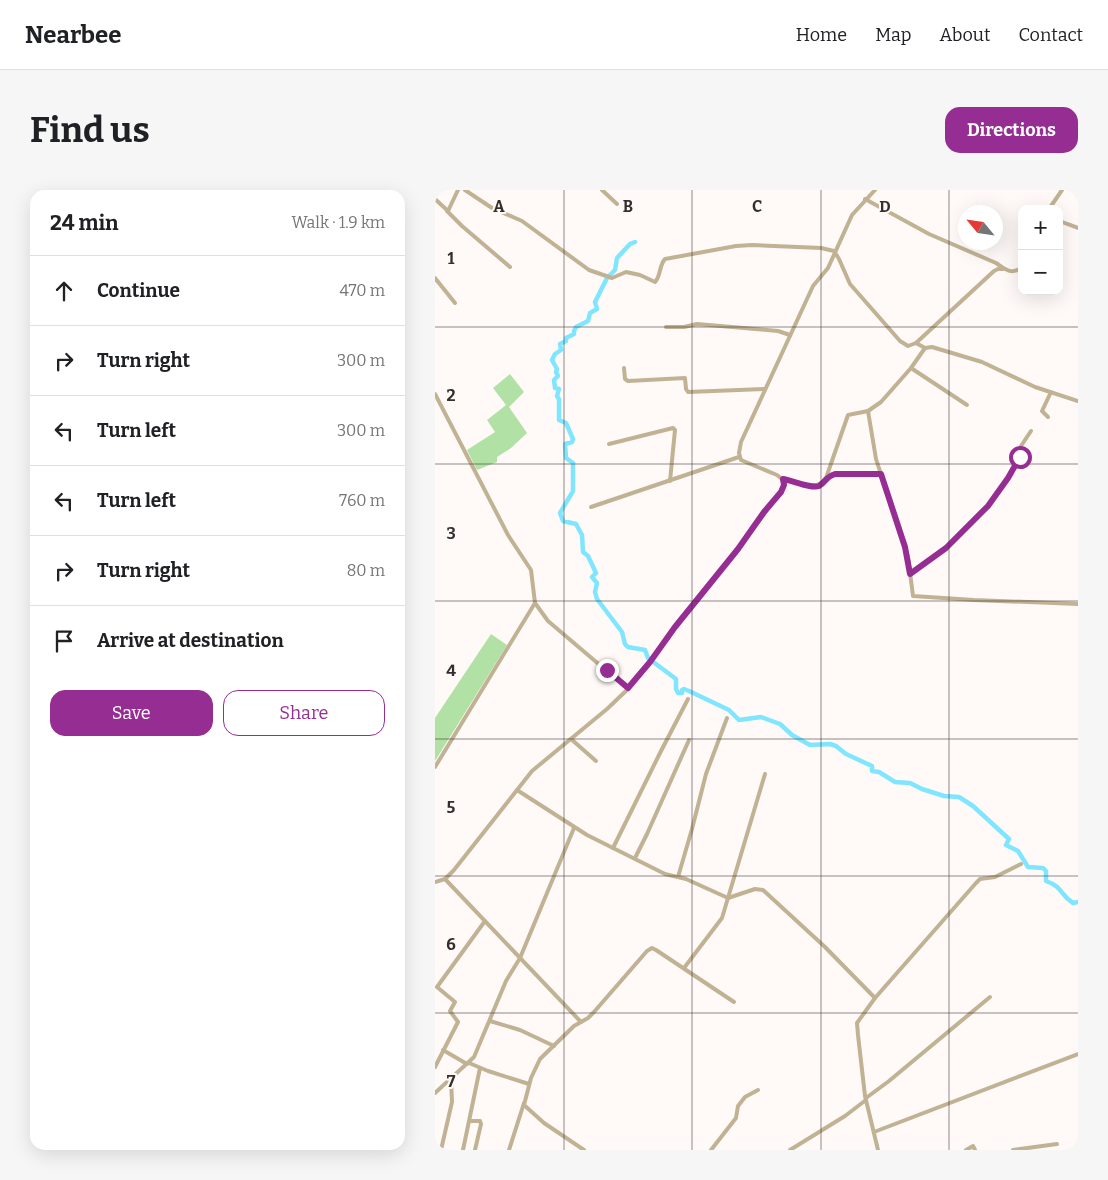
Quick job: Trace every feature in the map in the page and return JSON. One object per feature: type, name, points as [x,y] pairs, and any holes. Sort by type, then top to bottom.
[{"type":"street","points":[[447,211],[458,190]]},
{"type":"street","points":[[465,190],[492,208],[522,221],[591,271],[614,278],[626,272],[655,282],[665,260],[741,246],[766,245],[831,250],[835,252],[850,284],[906,346],[917,343],[994,271],[998,269],[1014,272],[1018,270]]},
{"type":"street","points":[[602,190],[617,204]]},
{"type":"street","points":[[739,457],[742,439],[813,286],[819,276],[828,268],[849,221],[865,199],[875,190]]},
{"type":"street","points":[[1052,205],[1062,190]]},
{"type":"street","points":[[435,199],[462,226],[510,267]]},
{"type":"street","points":[[865,199],[935,237],[997,264],[1003,269]]},
{"type":"street","points":[[1063,222],[1078,228]]},
{"type":"street","points":[[435,278],[455,303]]},
{"type":"street","points":[[666,327],[684,327],[697,324],[778,331],[790,335]]},
{"type":"street","points":[[917,343],[925,348],[932,347],[982,362],[1035,387],[1078,401]]},
{"type":"street","points":[[739,457],[743,461],[774,473],[783,479],[815,487],[821,485],[826,478],[848,415],[868,411],[881,402],[911,368],[925,348]]},
{"type":"street","points":[[624,368],[625,380],[627,381],[685,378],[688,392],[765,389]]},
{"type":"street","points":[[911,368],[967,405]]},
{"type":"street","points":[[1048,417],[1042,411],[1051,392]]},
{"type":"street","points":[[435,394],[508,535],[531,570],[535,604],[548,621],[628,688]]},
{"type":"street","points":[[868,411],[874,448],[905,547],[911,593],[915,597],[1078,604]]},
{"type":"street","points":[[609,444],[673,428],[675,430],[670,480]]},
{"type":"street","points":[[910,574],[946,548],[988,506],[1008,478],[1020,457],[1021,446],[1031,431]]},
{"type":"street","points":[[591,507],[739,457]]},
{"type":"street","points":[[826,478],[835,474],[881,474]]},
{"type":"street","points":[[435,882],[445,879],[454,870],[533,771],[607,709],[628,688],[781,492],[784,485],[783,479]]},
{"type":"street","points":[[435,767],[535,604]]},
{"type":"street","points":[[613,848],[688,699]]},
{"type":"street","points":[[678,877],[706,774],[727,718]]},
{"type":"street","points":[[571,739],[596,761]]},
{"type":"street","points":[[635,858],[689,740]]},
{"type":"street","points":[[683,968],[722,918],[765,774]]},
{"type":"street","points":[[517,790],[574,828],[665,874],[686,879],[728,898],[755,890],[763,890],[825,947],[875,998]]},
{"type":"street","points":[[435,1093],[474,1057],[506,981],[520,958],[574,828]]},
{"type":"street","points":[[878,1150],[866,1099],[857,1026],[859,1020],[875,998],[980,879],[995,877],[1021,864]]},
{"type":"street","points":[[445,879],[581,1022]]},
{"type":"street","points":[[435,1067],[458,1022],[450,1011],[455,1002],[437,987],[485,921]]},
{"type":"street","points":[[509,1150],[529,1084],[539,1059],[574,1026],[595,1012],[632,966],[650,949],[656,950],[734,1002]]},
{"type":"street","points":[[790,1150],[845,1116],[990,997]]},
{"type":"street","points":[[490,1021],[520,1030],[554,1046]]},
{"type":"street","points":[[443,1050],[468,1064],[529,1084]]},
{"type":"street","points":[[874,1132],[1078,1054]]},
{"type":"street","points":[[463,1150],[480,1068]]},
{"type":"street","points":[[441,1150],[452,1102],[451,1079]]},
{"type":"street","points":[[711,1150],[736,1118],[738,1106],[745,1097],[758,1090]]},
{"type":"street","points":[[523,1103],[544,1123],[584,1150]]},
{"type":"street","points":[[470,1121],[481,1123],[475,1150]]},
{"type":"street","points":[[1013,1150],[1057,1144]]},
{"type":"street","points":[[966,1150],[973,1146],[975,1150]]},
{"type":"green space","points":[[510,374],[524,392],[509,407],[527,433],[511,448],[497,457],[497,462],[477,470],[467,450],[495,432],[487,420],[506,405],[493,388]]},
{"type":"green space","points":[[491,634],[507,645],[435,761],[435,718]]},
{"type":"waterway","points":[[635,242],[630,244],[617,258],[615,270],[607,278],[595,302],[597,309],[590,313],[588,321],[576,327],[574,334],[560,344],[561,350],[555,354],[552,360],[557,369],[558,376],[554,380],[555,388],[559,389],[557,396],[559,399],[559,420],[566,423],[573,439],[572,442],[565,444],[566,458],[573,463],[573,491],[560,513],[563,521],[576,524],[582,535],[583,552],[588,556],[596,573],[592,577],[597,583],[595,592],[597,599],[622,632],[625,644],[628,647],[645,650],[648,658],[676,679],[678,693],[682,693],[684,689],[689,691],[729,710],[739,720],[761,717],[780,724],[792,735],[810,745],[830,744],[836,746],[846,754],[872,766],[872,771],[879,772],[895,782],[910,783],[944,796],[959,797],[973,806],[1009,839],[1006,845],[1018,851],[1028,867],[1043,868],[1046,871],[1046,881],[1059,888],[1073,903],[1078,902]]},
{"type":"route","points":[[607,670],[628,688],[781,492],[784,485],[783,479],[815,487],[821,485],[828,476],[835,474],[881,474],[905,547],[910,574],[946,548],[988,506],[1020,457]]}]
